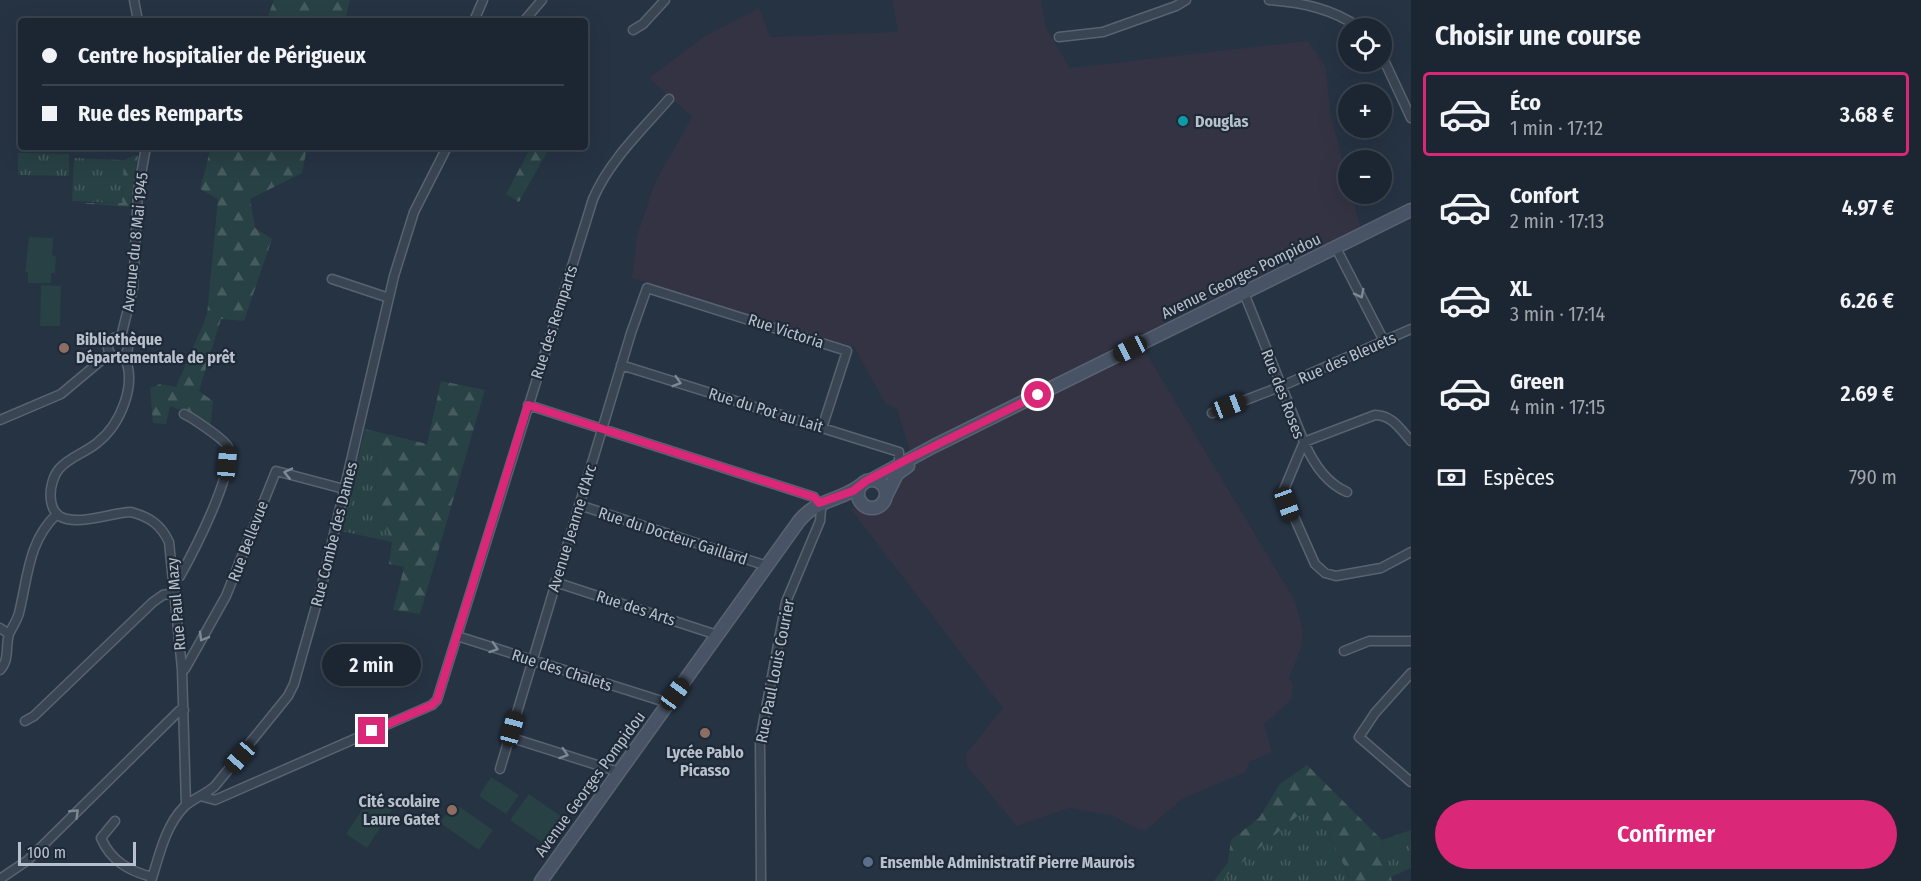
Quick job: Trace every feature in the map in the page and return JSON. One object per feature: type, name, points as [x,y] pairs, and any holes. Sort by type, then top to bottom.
[{"type":"main road","name":"Avenue Georges Pompidou","points":[[873,479],[1411,210]]},
{"type":"main road","name":"Avenue Georges Pompidou","points":[[887,494],[897,474],[938,451],[958,436]]},
{"type":"main road","points":[[873,479],[884,485],[887,494],[882,505],[869,508],[860,502],[858,493],[861,485],[873,479]]},
{"type":"main road","name":"Avenue Georges Pompidou","points":[[541,881],[807,511],[848,494],[861,485]]},
{"type":"main road","name":"Avenue Georges Pompidou","points":[[820,506],[840,502],[860,502]]},
{"type":"street","points":[[135,0],[138,18]]},
{"type":"street","points":[[475,18],[483,0]]},
{"type":"street","points":[[527,18],[542,0]]},
{"type":"street","points":[[633,30],[643,24],[665,0]]},
{"type":"street","points":[[1059,37],[1103,32],[1176,6],[1186,0]]},
{"type":"street","points":[[1269,0],[1311,4],[1344,18]]},
{"type":"street","points":[[1389,72],[1411,118]]},
{"type":"street","name":"Rue des Remparts","points":[[204,797],[215,800],[432,705],[437,700],[598,187],[621,155],[669,99]]},
{"type":"street","name":"Avenue du 8 Mai 1945","points":[[121,337],[133,288],[138,191],[145,150]]},
{"type":"street","name":"Rue Combe des Dames","points":[[186,805],[204,797],[240,757],[294,684],[322,585],[389,298],[414,212],[445,150]]},
{"type":"street","points":[[1336,248],[1384,341]]},
{"type":"street","points":[[332,279],[389,298]]},
{"type":"street","name":"Avenue Jeanne d'Arc","points":[[500,769],[621,365],[647,288]]},
{"type":"street","name":"Rue Victoria","points":[[647,288],[847,351],[822,428]]},
{"type":"street","name":"Rue des Roses","points":[[1244,292],[1304,442],[1283,492],[1315,564],[1325,573],[1336,576],[1381,568],[1411,552]]},
{"type":"street","name":"Rue des Bleuets","points":[[1212,413],[1282,386],[1411,329]]},
{"type":"street","points":[[121,337],[128,344],[128,351],[124,356],[118,357],[110,353],[110,341],[121,337]]},
{"type":"street","points":[[0,420],[61,394],[110,353]]},
{"type":"street","points":[[0,670],[8,655],[9,634],[19,615],[36,542],[42,528],[57,514],[51,503],[54,476],[66,462],[103,439],[122,411],[128,376],[124,356]]},
{"type":"street","name":"Rue du Pot au Lait","points":[[621,365],[899,452],[899,464]]},
{"type":"street","points":[[528,405],[814,497],[820,506]]},
{"type":"street","points":[[173,580],[180,576],[209,519],[227,463],[228,448],[223,439],[184,414]]},
{"type":"street","points":[[1347,492],[1333,486],[1316,464],[1304,442],[1375,415],[1385,415],[1393,420],[1411,441]]},
{"type":"street","name":"Rue Bellevue","points":[[182,669],[185,669],[226,596],[276,471],[282,470],[344,489]]},
{"type":"street","name":"Rue du Docteur Gaillard","points":[[579,505],[767,567]]},
{"type":"street","name":"Rue Paul Louis Courier","points":[[761,881],[759,758],[762,727],[786,602],[818,528],[820,506]]},
{"type":"street","name":"Rue Paul Mazy","points":[[57,514],[66,519],[77,519],[131,512],[159,525],[170,542],[182,669],[186,805]]},
{"type":"street","name":"Rue des Arts","points":[[555,582],[717,634]]},
{"type":"street","points":[[25,721],[34,716],[153,602],[163,595],[174,592]]},
{"type":"street","points":[[0,628],[9,634]]},
{"type":"street","name":"Rue des Chalets","points":[[457,636],[668,703]]},
{"type":"street","points":[[1344,651],[1369,641],[1411,641]]},
{"type":"street","points":[[1411,673],[1375,713],[1359,737],[1411,783]]},
{"type":"street","points":[[0,879],[28,860],[180,710],[184,710]]},
{"type":"street","points":[[509,737],[619,772]]},
{"type":"street","points":[[115,820],[101,838],[105,847],[122,866],[151,879],[164,841],[186,805]]},
{"type":"shaded area","points":[[892,0],[1041,0],[1046,28],[1070,68],[1308,41],[1326,67],[1330,111],[1340,150],[1338,150],[1338,204],[1354,204],[1360,227],[1166,321],[1146,353],[1295,601],[1303,631],[1300,651],[1289,678],[1293,684],[1292,699],[1264,724],[1272,752],[1249,762],[1246,772],[1182,799],[1146,830],[1139,830],[1111,815],[1069,808],[1017,826],[967,766],[966,754],[1003,708],[850,508],[875,515],[890,505],[893,489],[904,471],[920,461],[909,449],[897,409],[886,404],[854,347],[632,278],[637,236],[655,183],[692,117],[649,78],[705,36],[759,8],[770,37],[898,32]]},
{"type":"green space","points":[[274,0],[350,0],[346,18],[267,18]]},
{"type":"green space","points":[[210,150],[306,150],[302,173],[250,199],[255,228],[272,239],[244,321],[221,319],[199,391],[213,401],[210,430],[191,414],[170,406],[166,424],[153,423],[150,388],[160,384],[176,387],[207,315],[218,199],[200,189]]},
{"type":"green space","points":[[529,150],[548,150],[519,202],[506,194]]},
{"type":"green space","points":[[18,153],[69,154],[69,176],[18,175]]},
{"type":"green space","points":[[138,156],[130,207],[77,203],[122,203],[124,160]]},
{"type":"green space","points":[[74,158],[124,160],[122,203],[72,201]]},
{"type":"green space","points":[[29,237],[53,238],[52,255],[56,256],[55,273],[51,273],[51,283],[28,283],[28,272],[25,272]]},
{"type":"green space","points":[[41,285],[61,286],[60,326],[40,326]]},
{"type":"green space","points":[[441,381],[485,390],[420,614],[393,610],[404,567],[389,564],[392,542],[375,498],[378,432],[427,444]]},
{"type":"green space","points":[[365,429],[378,432],[375,498],[392,542],[341,531]]},
{"type":"green space","points":[[1307,765],[1382,840],[1392,881],[1346,881],[1350,878],[1321,818],[1302,812],[1225,877],[1225,881],[1214,881],[1228,862],[1231,840],[1259,818],[1280,784]]},
{"type":"green space","points":[[491,777],[519,795],[506,814],[479,796]]},
{"type":"green space","points":[[529,794],[562,817],[543,843],[510,820]]},
{"type":"green space","points":[[371,796],[392,810],[367,848],[346,834]]},
{"type":"green space","points":[[454,803],[493,830],[479,850],[440,823]]},
{"type":"green space","points":[[1302,811],[1321,818],[1350,879],[1346,881],[1225,881],[1225,877]]},
{"type":"green space","points":[[1411,830],[1411,868],[1391,877],[1382,840]]},
{"type":"place","name":"Douglas","points":[[1183,121]]},
{"type":"place","name":"Bibliothèque Départementale de prêt","points":[[64,348]]},
{"type":"place","name":"Lycée Pablo Picasso","points":[[705,733]]},
{"type":"place","name":"Cité scolaire Laure Gatet","points":[[452,810]]},
{"type":"place","name":"Ensemble Administratif Pierre Maurois","points":[[868,862]]},
{"type":"route","points":[[372,731],[432,705],[437,700],[528,405],[814,497],[819,503],[848,494],[894,466],[1038,395]]}]
